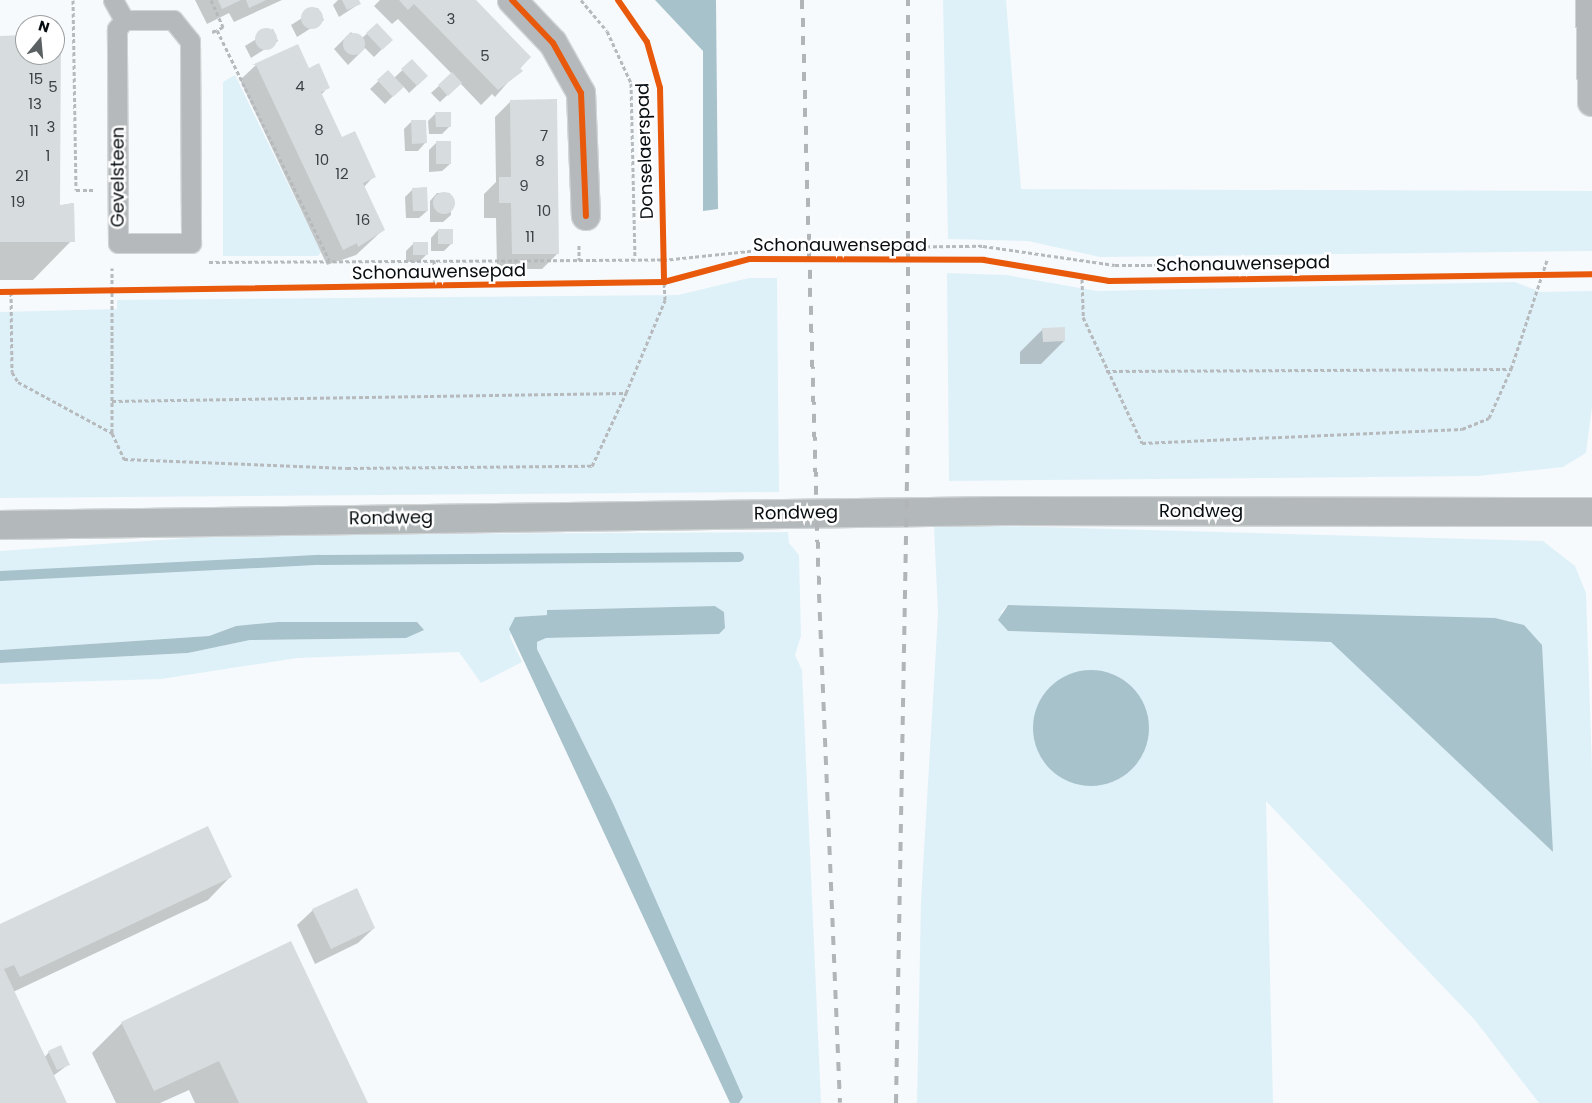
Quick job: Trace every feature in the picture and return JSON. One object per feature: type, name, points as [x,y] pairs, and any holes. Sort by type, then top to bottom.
[{"type":"main road","name":"Rondweg","points":[[0,525],[1001,511],[1592,512]]},
{"type":"street","points":[[512,0],[553,43],[581,93],[586,216]]},
{"type":"street","points":[[1590,0],[1592,102]]},
{"type":"lane","points":[[113,0],[124,20],[174,20],[190,42]]},
{"type":"lane","name":"Gevelsteen","points":[[124,20],[117,29],[118,243],[191,242],[190,42]]},
{"type":"path","points":[[81,0],[74,1],[76,190],[118,190]]},
{"type":"path","points":[[190,42],[223,27],[211,0]]},
{"type":"path","points":[[581,0],[607,31],[631,83],[635,259]]},
{"type":"path","points":[[216,30],[329,260]]},
{"type":"path","points":[[201,262],[664,260],[777,248],[983,246],[1115,265],[1301,265]]},
{"type":"path","points":[[663,250],[664,267]]},
{"type":"path","points":[[434,260],[435,287]]},
{"type":"path","points":[[1082,279],[1083,317],[1106,371],[1142,443],[1462,429],[1489,418],[1511,369],[1547,260]]},
{"type":"path","points":[[112,263],[112,433],[124,459],[347,468],[592,466],[626,393],[665,300],[664,275]]},
{"type":"path","points":[[1532,275],[1550,274]]},
{"type":"path","points":[[1072,277],[1091,280]]},
{"type":"path","points":[[656,283],[676,280]]},
{"type":"path","points":[[103,290],[122,290]]},
{"type":"path","points":[[0,292],[20,292]]},
{"type":"path","points":[[11,292],[12,372],[18,382],[112,433]]},
{"type":"path","points":[[1106,371],[1511,369]]},
{"type":"path","points":[[112,401],[626,393]]},
{"type":"shaded area","points":[[943,0],[1006,0],[1021,189],[1592,191],[1592,251],[1100,257],[1028,241],[948,239]]},
{"type":"shaded area","points":[[235,75],[321,252],[318,256],[223,256],[223,82]]},
{"type":"shaded area","points":[[947,273],[1006,275],[1097,291],[1515,282],[1541,292],[1592,291],[1592,407],[1586,453],[1563,467],[1478,476],[949,481]]},
{"type":"shaded area","points":[[749,278],[777,278],[779,492],[0,498],[0,312],[117,309],[117,300],[678,295]]},
{"type":"shaded area","points":[[1003,526],[1543,541],[1575,566],[1586,593],[1592,768],[1592,1103],[1539,1103],[1474,1019],[1266,801],[1273,1103],[917,1103],[921,901],[938,614],[934,527]],"holes":[[[1008,605],[1510,621],[1553,852],[1331,641],[1008,631],[1001,612]]]},
{"type":"shaded area","points":[[788,532],[789,543],[799,555],[801,636],[795,655],[802,670],[821,1103],[739,1103],[613,803],[537,649],[537,642],[546,638],[719,634],[725,628],[724,612],[715,606],[547,610],[547,615],[515,617],[510,637],[522,662],[481,683],[459,652],[297,658],[161,679],[0,684],[0,663],[188,653],[250,640],[406,638],[236,626],[209,636],[0,650],[0,551],[234,535]]},
{"type":"water","points":[[655,0],[716,0],[718,209],[703,211],[703,51]]},
{"type":"water","points":[[1008,605],[1495,618],[1524,625],[1542,645],[1553,852],[1331,642],[1008,631],[998,620]]},
{"type":"water","points":[[715,606],[724,612],[725,628],[719,634],[546,638],[537,642],[537,649],[613,803],[743,1097],[739,1103],[730,1103],[509,629],[515,617],[547,615],[547,610]]},
{"type":"water","points":[[278,622],[417,622],[424,630],[406,638],[250,640],[188,653],[0,663],[0,650],[209,636],[236,626]]},
{"type":"water","points":[[1091,670],[1113,674],[1132,687],[1145,706],[1149,728],[1145,750],[1132,769],[1113,782],[1091,786],[1069,782],[1050,769],[1037,750],[1033,728],[1037,706],[1050,687],[1069,674]]},
{"type":"building","points":[[218,0],[241,0],[222,9]]},
{"type":"building","points":[[246,0],[266,0],[249,8]]},
{"type":"building","points":[[342,0],[359,0],[361,4],[347,10]]},
{"type":"building","points":[[399,0],[476,0],[531,57],[520,68],[523,71],[498,90],[414,4],[408,10]]},
{"type":"building","points":[[312,7],[320,10],[323,18],[320,26],[312,29],[304,26],[301,18],[304,10]]},
{"type":"building","points":[[377,23],[393,40],[382,50],[366,33]]},
{"type":"building","points":[[266,28],[274,31],[277,39],[274,47],[266,50],[258,47],[255,39],[258,31]]},
{"type":"building","points":[[354,33],[362,36],[365,44],[362,52],[354,55],[346,52],[343,44],[346,36]]},
{"type":"building","points":[[15,35],[15,65],[61,65],[60,205],[74,203],[75,242],[0,242],[0,36]]},
{"type":"building","points":[[298,44],[309,68],[319,63],[330,88],[321,92],[342,137],[355,131],[376,177],[363,183],[385,230],[358,247],[357,243],[343,250],[256,65],[252,65]]},
{"type":"building","points":[[412,59],[428,76],[417,86],[401,69]]},
{"type":"building","points":[[388,70],[404,87],[393,97],[377,80]]},
{"type":"building","points":[[452,72],[462,83],[448,96],[438,85]]},
{"type":"building","points":[[557,99],[559,254],[512,254],[511,203],[499,203],[499,177],[511,177],[510,100]]},
{"type":"building","points":[[435,112],[451,112],[451,127],[436,127]]},
{"type":"building","points":[[411,120],[426,120],[427,143],[412,144]]},
{"type":"building","points":[[436,141],[451,141],[451,164],[436,164]]},
{"type":"building","points":[[427,187],[428,211],[413,211],[412,188]]},
{"type":"building","points":[[444,192],[454,199],[455,203],[448,213],[444,214],[434,207],[433,203],[440,193]]},
{"type":"building","points":[[438,229],[453,229],[453,244],[438,244]]},
{"type":"building","points":[[413,242],[428,242],[428,255],[413,255]]},
{"type":"building","points":[[1065,327],[1065,341],[1043,342],[1042,328]]},
{"type":"building","points":[[208,826],[232,877],[20,977],[14,965],[4,969],[67,1103],[0,1103],[0,924]]},
{"type":"building","points":[[357,888],[375,928],[331,949],[312,909]]},
{"type":"building","points":[[291,941],[368,1103],[239,1103],[219,1061],[154,1091],[121,1022]]},
{"type":"building","points":[[61,1045],[70,1065],[57,1070],[48,1051]]},
{"type":"waterway","points":[[0,576],[320,560],[739,557]]},
{"type":"railway","points":[[802,0],[819,594],[840,1103]]},
{"type":"railway","points":[[896,1103],[908,420],[908,0]]},
{"type":"cycle path","points":[[512,0],[553,43],[581,93],[586,216]]},
{"type":"cycle path","name":"Donselaerspad","points":[[618,0],[647,42],[660,88],[664,282]]},
{"type":"cycle path","name":"Schonauwensepad","points":[[0,292],[664,282],[750,259],[984,260],[1109,281],[1592,274]]}]
